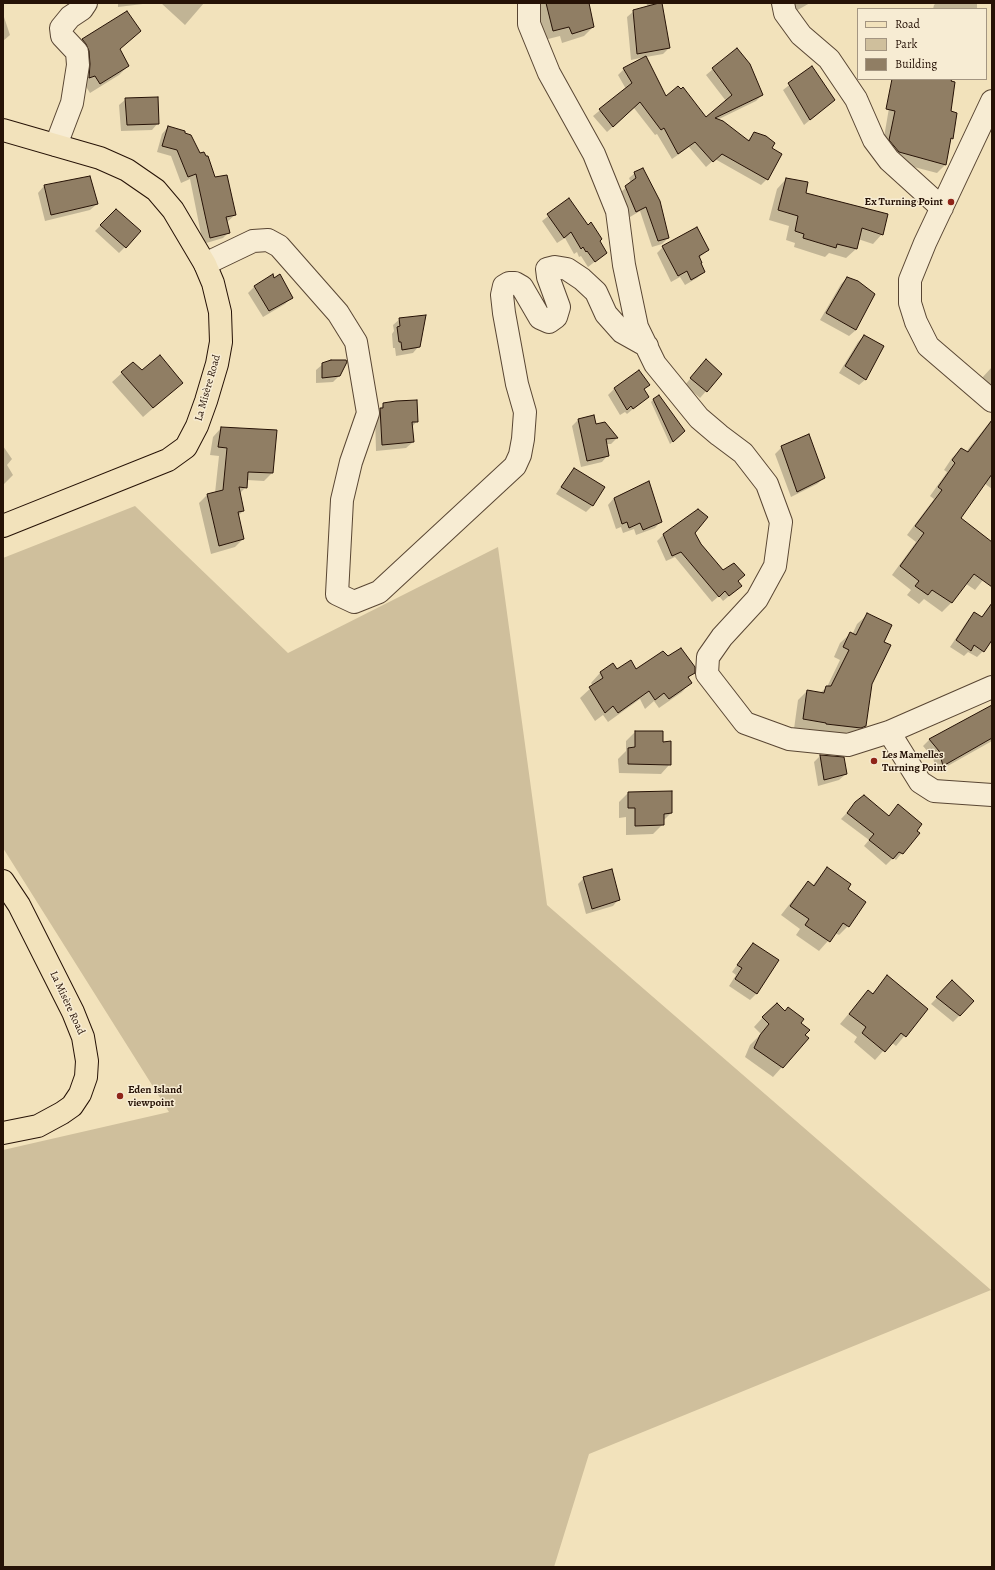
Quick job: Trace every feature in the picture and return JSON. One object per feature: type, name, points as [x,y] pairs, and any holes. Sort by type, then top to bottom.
[{"type":"main road","name":"La Misère Road","points":[[3,130],[100,158],[127,170],[156,190],[173,210],[205,264],[213,283],[220,312],[221,342],[217,364],[206,401],[197,426],[186,447],[168,460],[3,526]]},
{"type":"main road","name":"La Misère Road","points":[[3,881],[19,904],[73,1012],[83,1036],[87,1061],[86,1077],[80,1094],[72,1106],[38,1126],[3,1133]]},
{"type":"street","points":[[56,145],[72,103],[78,65],[77,52],[62,36],[62,28],[70,17],[86,3]]},
{"type":"street","points":[[529,3],[529,24],[549,74],[594,154],[617,212],[624,265],[637,327],[655,364],[700,418],[718,435],[743,454],[767,484],[781,522],[775,566],[757,599],[722,637],[708,657],[707,674],[745,723],[789,740],[848,745],[889,732],[992,687]]},
{"type":"street","points":[[783,3],[786,13],[801,35],[829,59],[856,100],[874,140],[889,160],[942,208]]},
{"type":"street","points":[[992,101],[925,243],[910,280],[910,303],[916,322],[928,346],[992,401]]},
{"type":"street","points":[[205,264],[253,242],[268,240],[279,246],[338,313],[356,342],[368,413],[351,462],[342,500],[337,594],[354,602],[379,592],[515,466],[520,455],[523,439],[525,412],[517,384],[504,313],[502,295],[504,286],[509,283],[515,283],[522,287],[540,318],[549,322],[556,317],[559,307],[548,277],[547,269],[555,267],[567,269],[582,279],[596,292],[606,314],[622,332],[647,346]]},
{"type":"street","points":[[889,732],[920,782],[934,791],[992,795]]},
{"type":"green space","points":[[135,506],[288,653],[498,547],[547,905],[991,1290],[589,1454],[554,1567],[3,1567],[3,1150],[169,1112],[3,848],[3,558]]},
{"type":"building","points":[[546,3],[589,3],[594,27],[572,34],[569,27],[553,31]]},
{"type":"building","points":[[662,3],[670,48],[637,54],[633,10]]},
{"type":"building","points":[[127,11],[141,31],[120,49],[129,66],[100,84],[95,76],[89,78],[89,51],[82,39]]},
{"type":"building","points":[[737,48],[750,64],[763,95],[715,118],[723,121],[749,141],[754,132],[766,136],[775,143],[772,148],[782,154],[768,180],[722,154],[713,162],[695,142],[678,154],[664,128],[661,130],[640,102],[613,127],[599,109],[632,83],[623,68],[646,56],[666,96],[678,86],[681,89],[683,87],[706,117],[732,95],[712,68]]},
{"type":"building","points":[[812,66],[835,100],[810,120],[788,83]]},
{"type":"building","points":[[892,80],[952,80],[955,82],[951,111],[957,113],[953,139],[951,138],[946,165],[899,152],[889,140],[895,111],[886,109]]},
{"type":"building","points":[[158,97],[159,124],[127,125],[125,98]]},
{"type":"building","points":[[168,126],[185,131],[185,133],[191,135],[200,153],[204,152],[206,156],[208,156],[215,177],[227,175],[236,215],[226,217],[230,233],[210,238],[196,174],[188,177],[177,150],[162,146]]},
{"type":"building","points":[[643,168],[660,201],[669,238],[658,241],[646,207],[636,212],[625,186],[636,178],[634,172]]},
{"type":"building","points":[[90,176],[98,204],[51,215],[44,185]]},
{"type":"building","points":[[786,178],[808,182],[806,193],[888,214],[883,235],[862,228],[857,249],[837,244],[836,248],[803,238],[804,234],[795,231],[798,216],[778,210]]},
{"type":"building","points":[[569,198],[588,225],[591,222],[602,239],[600,241],[607,253],[595,262],[583,247],[581,249],[571,232],[564,238],[547,214]]},
{"type":"building","points":[[116,209],[141,231],[126,248],[100,225]]},
{"type":"building","points":[[697,227],[709,250],[699,256],[705,272],[691,280],[687,271],[678,276],[662,246]]},
{"type":"building","points":[[273,274],[274,278],[280,274],[293,298],[269,311],[254,286]]},
{"type":"building","points":[[847,277],[858,281],[875,294],[856,330],[826,313]]},
{"type":"building","points":[[426,315],[420,347],[402,350],[401,342],[399,342],[397,327],[400,326],[399,318]]},
{"type":"building","points":[[864,335],[884,346],[866,380],[845,366]]},
{"type":"building","points":[[160,355],[183,383],[153,408],[121,372],[133,362],[142,370]]},
{"type":"building","points":[[706,359],[722,374],[707,392],[690,378]]},
{"type":"building","points":[[331,360],[346,360],[347,362],[340,376],[322,378],[322,363]]},
{"type":"building","points":[[639,370],[650,385],[644,389],[649,397],[633,409],[631,406],[627,410],[614,388]]},
{"type":"building","points":[[659,395],[685,431],[673,442],[653,399]]},
{"type":"building","points":[[417,400],[418,422],[412,422],[414,442],[382,445],[380,408],[383,408],[383,403]]},
{"type":"building","points":[[594,415],[596,424],[605,422],[618,438],[606,439],[609,456],[587,461],[578,419]]},
{"type":"building","points":[[992,420],[992,474],[961,518],[992,542],[992,587],[974,574],[952,603],[932,590],[928,595],[915,586],[919,581],[900,566],[924,533],[915,526],[942,490],[938,487],[955,463],[952,460],[961,448],[968,452]]},
{"type":"building","points":[[221,427],[277,430],[273,473],[248,472],[247,488],[239,487],[244,511],[238,512],[244,539],[219,546],[207,494],[223,490],[227,448],[218,447]]},
{"type":"building","points":[[809,434],[825,478],[797,492],[781,446]]},
{"type":"building","points":[[574,468],[605,487],[593,506],[561,487]]},
{"type":"building","points":[[649,481],[662,522],[643,530],[640,523],[629,528],[627,522],[622,524],[614,498]]},
{"type":"building","points":[[698,509],[708,517],[695,533],[701,544],[723,570],[734,563],[745,575],[738,581],[742,586],[729,596],[725,591],[719,597],[681,552],[672,556],[663,534]]},
{"type":"building","points":[[992,603],[992,640],[984,652],[974,645],[971,651],[956,640],[974,612],[982,617]]},
{"type":"building","points":[[867,613],[892,625],[884,642],[891,645],[872,684],[866,726],[861,728],[826,724],[803,719],[807,690],[824,693],[826,686],[831,686],[849,650],[843,647],[850,632],[856,635]]},
{"type":"building","points":[[681,648],[695,667],[695,673],[688,677],[692,683],[669,699],[664,693],[655,700],[649,691],[618,713],[613,706],[605,713],[589,687],[603,678],[600,672],[613,663],[617,669],[631,660],[636,669],[663,651],[668,656]]},
{"type":"building","points":[[992,705],[992,738],[943,766],[939,751],[929,739]]},
{"type":"building","points":[[635,731],[663,731],[663,742],[671,741],[671,765],[628,764],[628,748],[635,747]]},
{"type":"building","points":[[820,755],[844,757],[847,774],[824,780]]},
{"type":"building","points":[[672,791],[672,813],[664,814],[664,825],[635,826],[635,808],[628,808],[628,792]]},
{"type":"building","points":[[864,795],[889,816],[898,804],[922,824],[917,831],[920,833],[903,854],[899,852],[893,859],[869,840],[874,834],[847,813],[855,802]]},
{"type":"building","points":[[827,867],[851,884],[848,889],[866,902],[849,927],[843,923],[830,942],[805,925],[809,919],[790,906],[808,881],[814,886]]},
{"type":"building","points":[[612,869],[620,900],[592,909],[583,877]]},
{"type":"building","points":[[753,943],[779,960],[757,994],[735,979],[742,968],[737,965]]},
{"type":"building","points":[[887,975],[928,1009],[906,1037],[901,1033],[885,1052],[862,1033],[866,1027],[849,1014],[868,990],[873,994]]},
{"type":"building","points":[[952,980],[974,1001],[960,1016],[936,997]]},
{"type":"building","points":[[777,1003],[785,1011],[788,1007],[804,1019],[801,1023],[810,1030],[805,1035],[809,1038],[783,1068],[754,1048],[760,1035],[769,1024],[762,1017]]},
{"type":"place","name":"Ex Turning Point","points":[[951,202]]},
{"type":"place","name":"Les Mamelles Turning Point","points":[[874,761]]},
{"type":"place","name":"Eden Island viewpoint","points":[[120,1096]]}]
